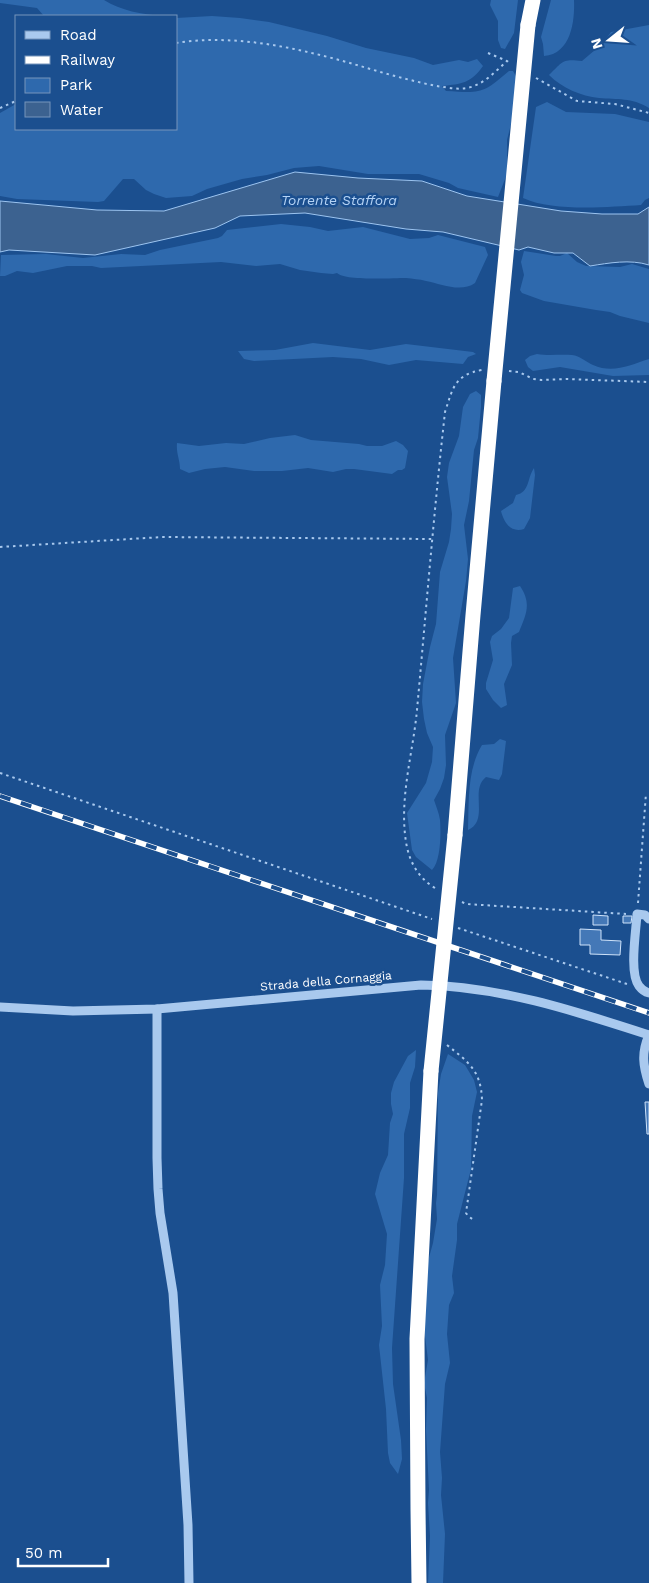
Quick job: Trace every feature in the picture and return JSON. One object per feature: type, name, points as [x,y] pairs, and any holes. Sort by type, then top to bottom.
[{"type":"highway","points":[[420,1583],[417,1339],[431,1070],[455,835],[472,616],[494,381],[528,25],[533,0]]},
{"type":"street","points":[[649,919],[646,915],[637,914],[634,972],[639,986],[649,993]]},
{"type":"street","name":"Strada della Cornaggia","points":[[0,1007],[73,1011],[157,1009],[421,985],[446,985],[489,991],[574,1010],[649,1035]]},
{"type":"street","points":[[157,1009],[158,1189],[173,1293],[188,1525],[189,1583]]},
{"type":"street","points":[[649,1035],[644,1045],[644,1068],[649,1084]]},
{"type":"path","points":[[178,43],[232,41],[280,46],[320,54],[413,82],[451,88],[467,88],[486,80],[507,61]]},
{"type":"path","points":[[488,53],[515,66]]},
{"type":"path","points":[[532,75],[577,101],[615,104],[649,113]]},
{"type":"path","points":[[0,108],[15,101]]},
{"type":"path","points":[[0,547],[162,537],[433,539]]},
{"type":"path","points":[[0,773],[433,919]]},
{"type":"path","points":[[637,914],[646,793]]},
{"type":"path","points":[[452,925],[632,986],[639,986]]},
{"type":"path","points":[[443,1040],[473,1067],[482,1086],[482,1100],[466,1213],[475,1221]]},
{"type":"green space","points":[[0,0],[104,0],[125,9],[154,15],[43,15],[37,8],[0,3]]},
{"type":"green space","points":[[491,0],[518,0],[514,33],[505,49],[501,48],[498,40],[498,21],[490,5]]},
{"type":"green space","points":[[551,0],[574,0],[574,17],[566,43],[553,54],[544,56],[541,37]]},
{"type":"green space","points":[[212,16],[269,22],[366,48],[414,58],[433,65],[459,60],[468,62],[477,59],[483,66],[479,72],[466,82],[442,86],[446,91],[475,92],[487,88],[509,71],[513,71],[517,78],[512,120],[507,140],[507,174],[498,197],[458,188],[449,183],[419,174],[368,174],[319,166],[294,168],[242,179],[207,189],[192,196],[166,198],[146,190],[134,179],[123,179],[104,201],[98,202],[17,199],[0,196],[0,113],[15,105],[15,130],[178,130],[178,18]]},
{"type":"green space","points":[[649,25],[649,108],[636,102],[585,95],[560,84],[549,75],[563,62],[570,60],[582,61],[602,44],[611,32]]},
{"type":"green space","points":[[547,102],[566,112],[615,114],[649,122],[649,198],[641,205],[581,208],[549,205],[523,198],[536,107]]},
{"type":"green space","points":[[281,224],[328,231],[363,227],[410,239],[429,238],[438,235],[485,247],[488,255],[475,283],[457,288],[406,278],[349,277],[337,273],[300,270],[280,264],[256,266],[221,262],[101,268],[67,266],[33,273],[17,271],[0,276],[1,255],[46,254],[83,258],[121,254],[145,255],[218,238],[227,230]]},
{"type":"green space","points":[[524,251],[556,256],[567,253],[577,262],[586,266],[620,267],[632,264],[649,269],[649,323],[610,312],[544,301],[522,293],[520,290],[524,275],[521,262]]},
{"type":"green space","points":[[313,343],[370,350],[406,344],[473,352],[476,354],[468,357],[463,364],[416,360],[389,365],[361,359],[333,357],[254,361],[244,359],[238,351],[275,350]]},
{"type":"green space","points":[[537,354],[575,356],[600,368],[608,369],[621,368],[649,359],[649,375],[613,376],[560,367],[533,371],[528,367],[525,360]]},
{"type":"green space","points":[[476,391],[481,395],[481,407],[469,501],[464,525],[468,559],[453,658],[456,703],[445,735],[446,765],[444,778],[434,800],[440,820],[440,839],[439,854],[432,870],[416,857],[412,850],[407,813],[426,783],[432,762],[433,747],[427,733],[422,702],[423,684],[436,624],[440,572],[451,529],[452,514],[447,477],[449,463],[459,436],[463,407],[470,394]]},
{"type":"green space","points":[[295,435],[311,440],[367,446],[382,446],[396,441],[408,451],[405,468],[392,474],[354,469],[333,472],[308,468],[282,471],[254,471],[225,467],[189,473],[180,469],[177,443],[199,446],[226,443],[244,444]]},
{"type":"green space","points":[[534,468],[535,475],[530,518],[524,529],[515,530],[506,523],[501,511],[513,503],[516,495],[524,491]]},
{"type":"green space","points":[[520,586],[526,598],[527,609],[519,632],[512,636],[512,665],[504,684],[507,705],[501,708],[486,689],[493,660],[490,642],[492,636],[501,629],[509,618],[513,588]]},
{"type":"green space","points":[[500,739],[506,741],[502,774],[499,780],[486,777],[481,783],[478,819],[468,830],[471,775],[477,755],[482,745],[494,744]]},
{"type":"green space","points":[[416,1050],[415,1067],[410,1083],[410,1108],[404,1134],[404,1178],[392,1348],[393,1384],[402,1459],[398,1474],[390,1463],[388,1453],[386,1409],[379,1345],[382,1326],[380,1285],[385,1265],[387,1234],[375,1194],[380,1173],[388,1155],[390,1123],[393,1114],[391,1093],[394,1082],[408,1056]]},
{"type":"green space","points":[[448,1054],[465,1065],[474,1080],[477,1092],[472,1116],[471,1169],[457,1224],[457,1240],[452,1276],[454,1293],[449,1305],[447,1334],[450,1363],[445,1384],[440,1452],[441,1495],[445,1534],[443,1583],[428,1583],[430,1536],[426,1430],[427,1398],[424,1383],[428,1360],[425,1336],[425,1311],[428,1261],[437,1219],[438,1093],[441,1074]]},
{"type":"water","name":"Torrente Staffora","points":[[295,172],[358,178],[422,181],[467,196],[561,211],[638,214],[649,207],[649,265],[627,262],[590,266],[573,253],[554,253],[528,247],[519,250],[443,232],[406,229],[305,213],[240,216],[215,228],[95,255],[9,250],[0,252],[0,201],[97,210],[164,211]]},
{"type":"building","points":[[593,915],[608,916],[608,925],[593,925]]},
{"type":"building","points":[[623,916],[632,916],[631,923],[623,923]]},
{"type":"building","points":[[580,929],[601,930],[601,940],[621,941],[620,955],[590,954],[590,945],[580,945]]},
{"type":"building","points":[[645,1102],[649,1102],[649,1134],[647,1134]]},
{"type":"railway","points":[[0,796],[649,1013]]}]
